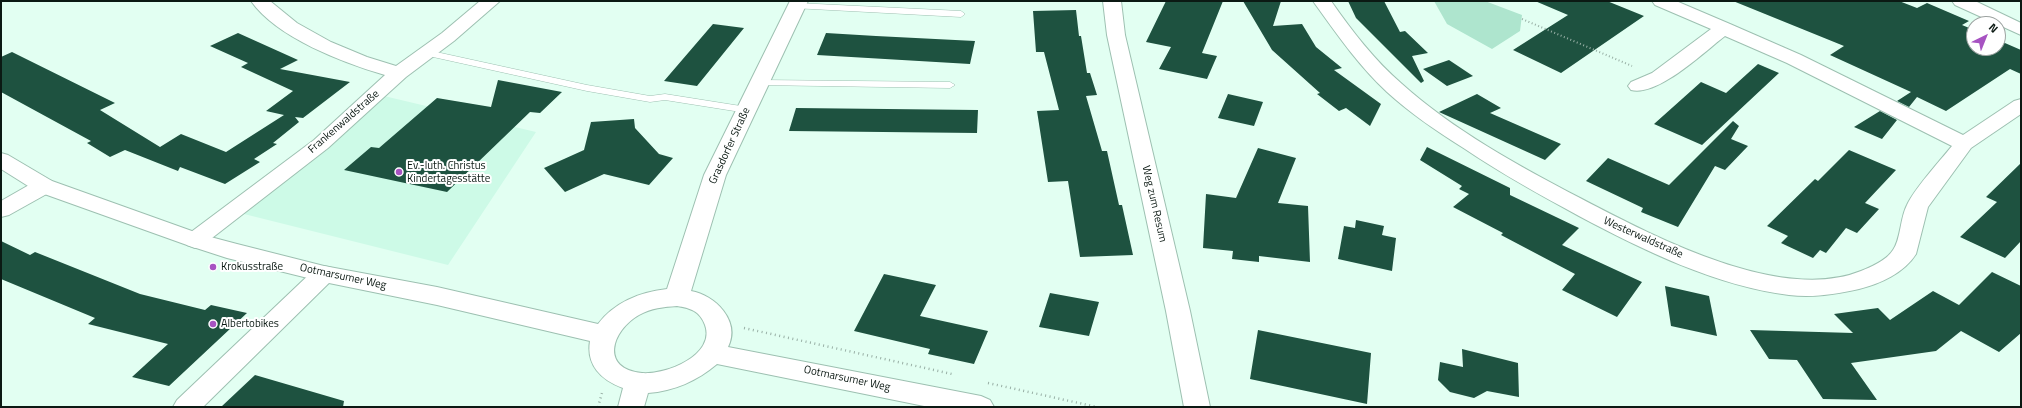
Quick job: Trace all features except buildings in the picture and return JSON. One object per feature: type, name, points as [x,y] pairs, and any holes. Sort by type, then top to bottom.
[{"type":"street","points":[[260,1],[276,17],[318,44],[346,58],[399,73]]},
{"type":"street","name":"Frankenwaldstraße","points":[[195,240],[321,144],[399,73],[491,1]]},
{"type":"street","name":"Weg zum Resum","points":[[1112,1],[1116,35],[1178,311],[1197,407]]},
{"type":"street","name":"Westerwaldstraße","points":[[1322,1],[1350,41],[1371,66],[1394,88],[1430,118],[1517,174],[1619,228],[1710,267],[1753,280],[1789,286],[1814,288],[1866,279],[1889,267],[1904,254],[1917,206],[1964,144],[2021,105]]},
{"type":"street","points":[[1661,1],[1794,59],[1964,144]]},
{"type":"street","points":[[1961,1],[2021,30]]},
{"type":"street","name":"Grasdorfer Straße","points":[[678,297],[715,175],[798,4]]},
{"type":"street","points":[[1638,86],[1658,77],[1724,28]]},
{"type":"street","name":"Ootmarsumer Weg","points":[[1,160],[44,186],[195,240],[324,274],[437,296],[604,335]]},
{"type":"street","points":[[1,210],[44,186]]},
{"type":"street","points":[[186,407],[324,274]]},
{"type":"street","points":[[678,297],[696,300],[710,309],[718,322],[721,354],[671,380],[654,383],[634,396],[622,379],[610,371],[602,361],[600,348],[604,335],[613,322],[626,311],[642,303],[660,298],[678,297]]},
{"type":"street","name":"Ootmarsumer Weg","points":[[721,354],[981,407]]},
{"type":"lane","points":[[798,4],[961,14]]},
{"type":"lane","points":[[426,53],[587,88],[650,99],[665,97],[747,110]]},
{"type":"lane","points":[[760,83],[950,85]]},
{"type":"path","points":[[1522,19],[1658,77]]},
{"type":"path","points":[[721,354],[738,341],[740,327],[957,376]]},
{"type":"path","points":[[980,381],[1097,407]]},
{"type":"path","points":[[598,407],[603,386],[617,393],[634,396]]},
{"type":"shaded area","points":[[1434,1],[1485,1],[1522,15],[1520,31],[1492,49],[1447,24]]},
{"type":"shaded area","name":"Ev.-luth. Christus Kindertagesstätte","points":[[384,96],[536,132],[448,265],[240,213]]},
{"type":"place","name":"Ev.-luth. Christus Kindertagesstätte","points":[[399,172]]},
{"type":"place","name":"Krokusstraße","points":[[213,267]]},
{"type":"place","name":"Albertobikes","points":[[213,324]]}]
